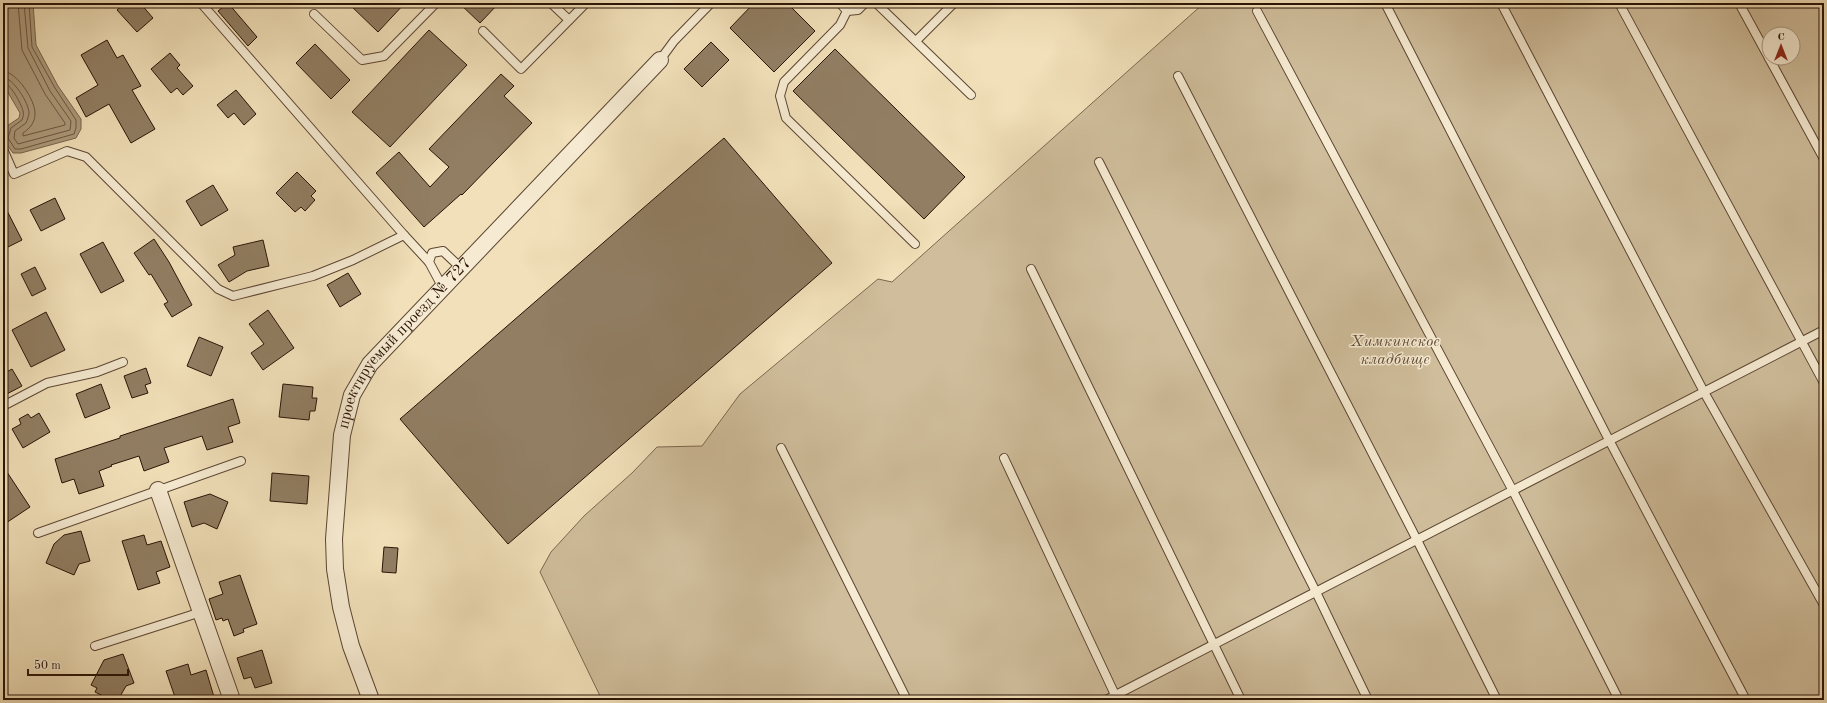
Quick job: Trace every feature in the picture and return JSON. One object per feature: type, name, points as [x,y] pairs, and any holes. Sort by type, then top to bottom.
[{"type":"street","name":"проектируемый проезд № 727","points":[[371,700],[351,646],[342,607],[336,569],[334,539],[342,435],[352,395],[370,364],[660,60]]},
{"type":"street","points":[[158,490],[232,700]]},
{"type":"lane","points":[[201,3],[428,262],[443,288]]},
{"type":"lane","points":[[314,14],[362,60],[384,56],[436,3]]},
{"type":"lane","points":[[551,3],[569,20]]},
{"type":"lane","points":[[483,32],[522,69],[586,3]]},
{"type":"lane","points":[[660,60],[674,42],[711,3]]},
{"type":"lane","points":[[840,3],[848,11]]},
{"type":"lane","points":[[848,11],[858,10],[865,3]]},
{"type":"lane","points":[[876,3],[971,95]]},
{"type":"lane","points":[[916,42],[954,3]]},
{"type":"lane","points":[[1385,3],[1746,700]]},
{"type":"lane","points":[[1501,3],[1704,392],[1824,605]]},
{"type":"lane","points":[[1619,3],[1824,383]]},
{"type":"lane","points":[[1739,3],[1761,43]]},
{"type":"lane","points":[[848,11],[840,25],[784,82],[780,96],[786,118],[915,244]]},
{"type":"lane","points":[[1257,11],[1513,490],[1619,700]]},
{"type":"lane","points":[[1773,66],[1824,159]]},
{"type":"lane","points":[[1178,76],[1417,540],[1497,700]]},
{"type":"lane","points":[[3,149],[14,174],[67,151],[86,157],[218,290],[233,296],[313,276],[353,260],[404,235]]},
{"type":"lane","points":[[1099,162],[1316,592],[1368,700]]},
{"type":"lane","points":[[428,262],[432,253],[442,251],[462,269]]},
{"type":"lane","points":[[1031,270],[1241,700]]},
{"type":"lane","points":[[1106,700],[1117,698],[1214,644],[1824,330]]},
{"type":"lane","points":[[3,406],[47,383],[96,372],[123,362]]},
{"type":"lane","points":[[781,448],[907,700]]},
{"type":"lane","points":[[1004,458],[1117,698]]},
{"type":"lane","points":[[38,533],[241,461]]},
{"type":"lane","points":[[94,646],[201,612]]},
{"type":"green space","name":"Химкинское кладбище","points":[[1204,3],[1824,3],[1824,700],[602,700],[540,572],[551,552],[584,516],[632,473],[657,447],[702,446],[740,394],[878,279],[892,282]]},
{"type":"water","points":[[3,3],[33,3],[36,45],[58,86],[81,119],[81,129],[76,138],[21,153],[13,153],[4,141],[7,126],[19,118],[20,113],[3,84]]},
{"type":"building","points":[[125,3],[140,3],[153,18],[137,32],[117,10]]},
{"type":"building","points":[[228,3],[257,37],[248,46],[218,11]]},
{"type":"building","points":[[348,3],[405,3],[378,32]]},
{"type":"building","points":[[459,3],[499,3],[480,23]]},
{"type":"building","points":[[754,3],[787,3],[815,31],[774,72],[730,28]]},
{"type":"building","points":[[429,30],[467,65],[390,147],[352,112]]},
{"type":"building","points":[[107,40],[117,58],[123,55],[141,86],[132,90],[155,129],[131,143],[109,104],[86,117],[76,98],[98,85],[81,55]]},
{"type":"building","points":[[711,42],[729,60],[702,87],[684,69]]},
{"type":"building","points":[[315,44],[350,80],[331,99],[296,63]]},
{"type":"building","points":[[835,49],[965,177],[924,219],[793,91]]},
{"type":"building","points":[[170,53],[180,65],[177,68],[193,86],[183,95],[177,88],[171,93],[151,69]]},
{"type":"building","points":[[501,74],[514,86],[504,96],[532,123],[462,195],[461,194],[424,227],[376,173],[399,152],[430,187],[449,167],[429,149]]},
{"type":"building","points":[[236,90],[256,114],[244,125],[234,113],[228,118],[217,105]]},
{"type":"building","points":[[724,138],[832,263],[508,544],[400,419]]},
{"type":"building","points":[[297,172],[316,191],[311,196],[315,200],[305,211],[301,207],[295,212],[276,193]]},
{"type":"building","points":[[213,185],[228,210],[201,226],[186,201]]},
{"type":"building","points":[[55,198],[65,219],[41,231],[30,210]]},
{"type":"building","points":[[3,203],[22,240],[6,248],[3,243]]},
{"type":"building","points":[[154,239],[169,262],[192,305],[172,317],[164,304],[168,302],[151,274],[149,275],[134,253]]},
{"type":"building","points":[[263,240],[269,266],[247,271],[229,282],[218,265],[235,255],[233,247]]},
{"type":"building","points":[[103,242],[124,281],[101,293],[80,254]]},
{"type":"building","points":[[35,267],[46,289],[32,296],[21,274]]},
{"type":"building","points":[[348,273],[361,294],[340,307],[327,285]]},
{"type":"building","points":[[268,310],[294,348],[263,370],[251,353],[264,344],[249,324]]},
{"type":"building","points":[[46,312],[65,350],[31,367],[12,330]]},
{"type":"building","points":[[199,337],[223,347],[211,376],[187,366]]},
{"type":"building","points":[[146,368],[151,383],[145,385],[148,393],[132,398],[124,376]]},
{"type":"building","points":[[12,369],[22,386],[3,396],[3,374]]},
{"type":"building","points":[[101,384],[110,408],[85,418],[76,394]]},
{"type":"building","points":[[283,384],[313,387],[312,398],[317,398],[315,411],[310,411],[309,420],[279,417]]},
{"type":"building","points":[[233,399],[240,423],[228,427],[233,442],[207,450],[202,436],[164,448],[169,462],[144,471],[139,456],[111,465],[112,466],[99,471],[104,486],[79,494],[74,479],[62,483],[55,459]]},
{"type":"building","points":[[39,413],[50,432],[23,448],[12,429],[21,424],[19,419],[28,414],[31,418]]},
{"type":"building","points":[[3,466],[30,507],[3,525]]},
{"type":"building","points":[[272,473],[309,476],[307,504],[270,501]]},
{"type":"building","points":[[210,494],[228,502],[217,529],[204,523],[192,527],[184,502]]},
{"type":"building","points":[[81,531],[90,561],[79,564],[74,575],[46,563],[54,544],[64,535]]},
{"type":"building","points":[[144,535],[147,545],[161,541],[170,567],[156,572],[160,583],[138,590],[122,541]]},
{"type":"building","points":[[384,547],[398,548],[396,573],[382,572]]},
{"type":"building","points":[[240,575],[257,624],[243,629],[244,632],[234,636],[228,619],[223,621],[222,618],[216,620],[209,599],[223,594],[219,582]]},
{"type":"building","points":[[262,650],[272,683],[255,688],[251,677],[244,679],[237,658]]},
{"type":"building","points":[[123,654],[134,683],[126,686],[118,700],[111,700],[95,692],[97,688],[91,685],[104,660]]},
{"type":"building","points":[[188,664],[191,675],[206,670],[214,697],[204,700],[176,700],[166,671]]}]
